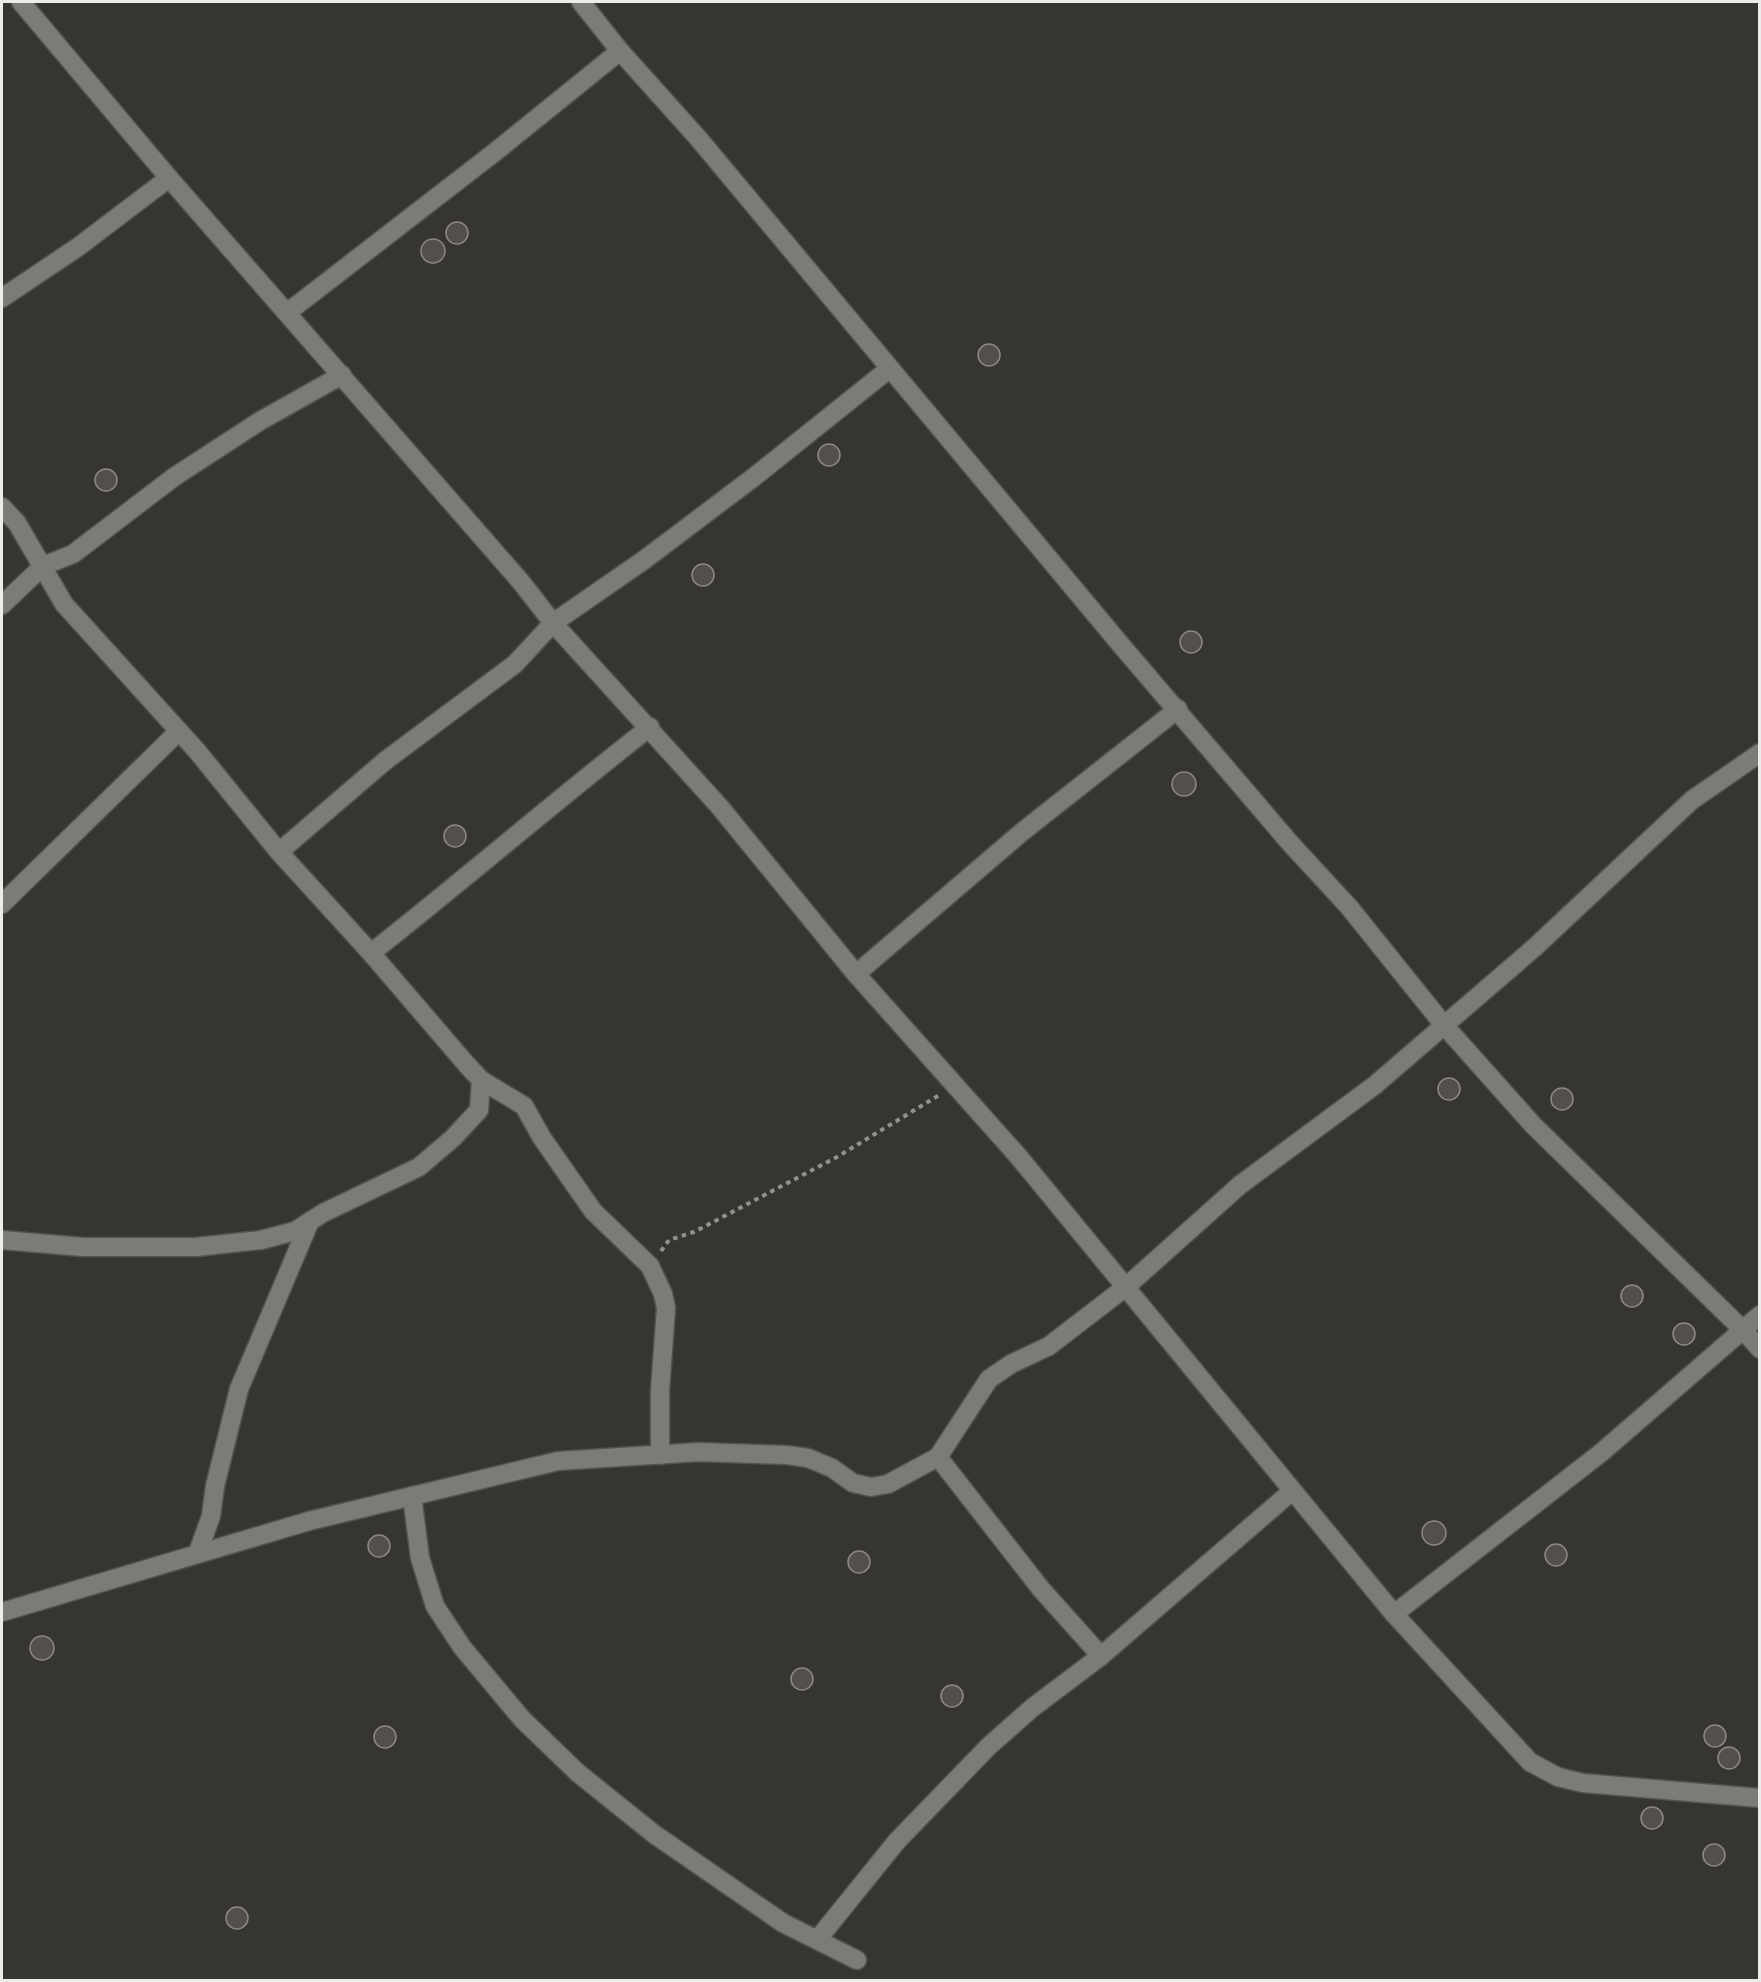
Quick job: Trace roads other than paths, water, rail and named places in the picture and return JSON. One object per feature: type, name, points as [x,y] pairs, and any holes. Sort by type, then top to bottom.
[{"type":"street","points":[[21,2],[169,178],[521,582],[552,624],[650,727],[719,806],[856,974],[957,1085],[1127,1286],[1291,1492],[1394,1614],[1536,1767],[1558,1777],[1600,1786],[1760,1798]]},
{"type":"street","points":[[581,2],[1290,843],[1349,907],[1443,1024],[1533,1125],[1760,1349]]},
{"type":"street","points":[[288,312],[495,152],[620,51]]},
{"type":"street","points":[[2,298],[78,247],[169,178]]},
{"type":"street","points":[[279,852],[385,761],[515,664],[552,624],[672,539],[889,369]]},
{"type":"street","points":[[2,604],[43,566],[73,554],[174,477],[260,421],[342,375]]},
{"type":"street","points":[[2,507],[16,523],[64,604],[179,731],[279,852],[371,953],[481,1080],[524,1106],[542,1138],[593,1211],[650,1266],[663,1294],[666,1308],[660,1391],[660,1455]]},
{"type":"street","points":[[856,974],[1022,832],[1178,709]]},
{"type":"street","points":[[371,953],[547,807],[650,727]]},
{"type":"street","points":[[2,904],[179,731]]},
{"type":"street","points":[[2,1612],[198,1552],[309,1521],[558,1461],[699,1452],[764,1453],[808,1458],[832,1468],[853,1483],[871,1487],[888,1484],[938,1457],[989,1379],[1011,1364],[1049,1346],[1127,1286],[1240,1185],[1375,1085],[1535,947],[1692,800],[1760,753]]},
{"type":"street","points":[[2,1240],[83,1246],[196,1247],[261,1240],[295,1231],[310,1221],[419,1167],[453,1138],[479,1110],[481,1080]]},
{"type":"street","points":[[198,1552],[211,1516],[215,1486],[239,1389],[310,1221]]},
{"type":"street","points":[[1394,1614],[1602,1452],[1760,1315]]},
{"type":"street","points":[[938,1457],[1041,1589],[1101,1656]]},
{"type":"street","points":[[817,1940],[897,1841],[989,1746],[1032,1708],[1101,1656],[1291,1492]]},
{"type":"street","points":[[412,1496],[420,1558],[435,1606],[462,1647],[522,1719],[578,1773],[654,1834],[783,1923],[858,1960]]}]
